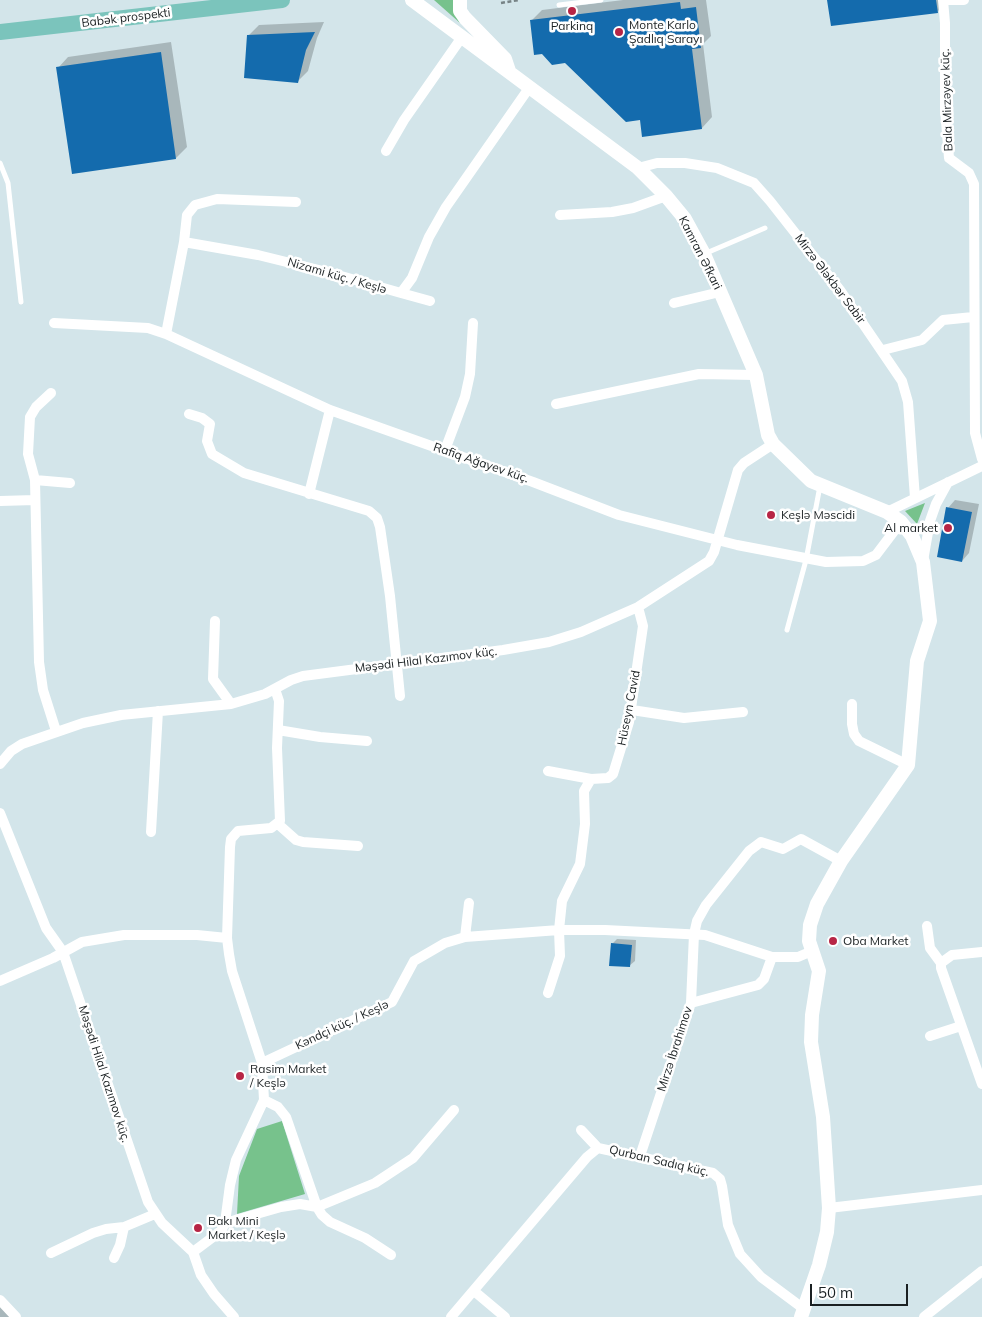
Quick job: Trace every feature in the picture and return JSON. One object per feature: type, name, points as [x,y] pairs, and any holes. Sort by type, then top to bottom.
[{"type":"main road","name":"Babək prospekti","points":[[0,32],[282,0]]},
{"type":"street","name":"Kamran Əfkari","points":[[412,0],[638,168],[666,196],[685,219],[704,254],[756,375],[768,435],[773,444]]},
{"type":"street","points":[[460,0],[460,11],[505,59],[510,74]]},
{"type":"street","points":[[943,0],[964,0]]},
{"type":"street","name":"Bala Mirzəyev küç.","points":[[943,0],[945,23],[945,109],[949,158],[969,173],[974,184],[973,316],[975,433],[982,459]]},
{"type":"street","points":[[386,151],[404,120],[462,37]]},
{"type":"street","name":"Nizami küç. / Keşlə","points":[[184,242],[266,257],[401,293],[412,278],[429,237],[446,207],[529,88]]},
{"type":"street","name":"Mirzə Ələkbər Sabir","points":[[638,168],[657,163],[685,163],[717,168],[754,183],[840,290],[902,380],[908,402],[914,498]]},
{"type":"street","points":[[560,215],[612,212],[633,208],[666,196]]},
{"type":"street","points":[[166,334],[184,242],[187,215],[195,205],[217,199],[296,202]]},
{"type":"street","points":[[674,303],[720,292]]},
{"type":"street","points":[[401,293],[430,301]]},
{"type":"street","points":[[883,350],[922,340],[943,320],[973,316]]},
{"type":"street","name":"Rafiq Ağayev küç.","points":[[54,323],[148,328],[166,334],[330,410],[445,450],[619,515],[717,540],[806,560],[848,564],[863,561],[876,555],[901,522]]},
{"type":"street","points":[[445,450],[465,397],[470,374],[473,323]]},
{"type":"street","points":[[556,404],[699,374],[756,375]]},
{"type":"street","points":[[52,393],[36,407],[30,417],[28,454],[34,480],[39,662],[43,690],[56,731]]},
{"type":"street","points":[[309,494],[330,410]]},
{"type":"street","points":[[189,414],[202,418],[210,424],[207,440],[212,454],[244,473],[369,512],[377,518],[390,596],[400,696]]},
{"type":"street","points":[[773,444],[811,481],[887,512],[901,522],[912,536],[923,562],[930,620],[917,661],[908,765],[841,860],[812,916],[809,941],[819,971],[812,1015],[811,1042],[823,1117],[829,1208],[823,1248],[803,1313]]},
{"type":"street","name":"Məşədi Hilal Kazımov küç.","points":[[0,764],[22,744],[56,731],[121,715],[231,704],[265,694],[303,676],[549,642],[581,632],[638,607],[702,568],[709,561],[717,540],[738,470],[744,463],[773,444]]},
{"type":"street","points":[[887,512],[982,466]]},
{"type":"street","points":[[34,480],[70,483]]},
{"type":"street","points":[[923,562],[930,521],[936,504],[948,482]]},
{"type":"street","points":[[0,501],[35,500]]},
{"type":"street","name":"Hüseyn Cavid","points":[[590,780],[608,778],[613,774],[632,710],[643,626],[638,607]]},
{"type":"street","points":[[215,621],[213,679],[231,704]]},
{"type":"street","points":[[193,1252],[221,1231],[225,1224],[230,1185],[236,1160],[264,1100],[262,1063],[232,971],[227,938],[231,839],[244,829],[272,828],[278,824],[280,818],[278,701],[276,689]]},
{"type":"street","points":[[852,704],[852,724],[854,734],[859,741],[908,765]]},
{"type":"street","points":[[632,710],[684,718],[743,712]]},
{"type":"street","points":[[151,832],[158,711]]},
{"type":"street","points":[[278,730],[320,737],[367,741]]},
{"type":"street","points":[[548,771],[590,780],[584,791],[585,824],[580,864],[564,894],[559,930],[560,956],[548,993]]},
{"type":"street","name":"Məşədi Hilal Kazımov küç.","points":[[0,813],[2,827],[46,928],[63,952],[144,1193],[155,1214],[193,1252],[201,1275],[234,1317]]},
{"type":"street","points":[[278,824],[296,840],[303,842],[358,846]]},
{"type":"street","name":"Mirzə İbrahimov","points":[[640,1156],[691,1004],[694,934],[697,921],[706,906],[755,844],[761,842],[783,848],[801,840],[841,860]]},
{"type":"street","points":[[465,937],[469,903]]},
{"type":"street","points":[[927,926],[930,948],[941,962],[942,976],[982,1084]]},
{"type":"street","name":"Kəndçi küç. / Keşlə","points":[[262,1063],[392,1002],[414,961],[445,943],[465,937],[559,930],[694,934],[720,938],[772,957],[798,957],[812,951]]},
{"type":"street","points":[[0,981],[82,942],[124,935],[197,935],[227,938]]},
{"type":"street","points":[[941,962],[952,955],[982,952]]},
{"type":"street","points":[[691,1004],[758,985],[764,979],[772,957]]},
{"type":"street","points":[[930,1036],[961,1026]]},
{"type":"street","points":[[264,1100],[278,1106],[286,1116],[317,1207],[330,1222],[365,1238],[391,1255]]},
{"type":"street","points":[[225,1224],[281,1206],[300,1204],[317,1207],[375,1183],[413,1158],[454,1110]]},
{"type":"street","points":[[581,1130],[598,1148]]},
{"type":"street","name":"Qurban Sadıq küç.","points":[[451,1317],[587,1157],[598,1148],[713,1172],[720,1178],[728,1225],[740,1254],[761,1278],[803,1313]]},
{"type":"street","points":[[829,1208],[982,1190]]},
{"type":"street","points":[[51,1253],[93,1233],[124,1227],[155,1214]]},
{"type":"street","points":[[114,1258],[120,1245],[124,1227]]},
{"type":"street","points":[[924,1317],[982,1271]]},
{"type":"street","points":[[474,1291],[505,1317]]},
{"type":"street","points":[[0,1300],[16,1317]]},
{"type":"lane","points":[[559,5],[601,0]]},
{"type":"lane","points":[[0,163],[8,182],[21,302]]},
{"type":"lane","points":[[704,254],[765,228]]},
{"type":"lane","points":[[787,630],[806,560],[820,486]]},
{"type":"path","points":[[501,3],[520,0]]},
{"type":"green space","points":[[434,0],[453,0],[454,12],[460,23]]},
{"type":"green space","points":[[925,503],[917,524],[905,511]]},
{"type":"green space","points":[[282,1121],[305,1194],[237,1214],[239,1176],[257,1129]]},
{"type":"building","points":[[827,0],[936,0],[938,13],[831,26]]},
{"type":"building","points":[[680,2],[681,9],[696,7],[701,48],[692,49],[702,129],[642,137],[640,120],[626,122],[565,63],[552,65],[542,54],[534,55],[530,20]]},
{"type":"building","points":[[315,32],[306,50],[298,83],[244,78],[247,35]]},
{"type":"building","points":[[161,52],[176,159],[72,174],[56,67]]},
{"type":"building","points":[[946,507],[972,512],[962,562],[937,557]]},
{"type":"building","points":[[611,943],[632,945],[630,967],[609,966]]},
{"type":"place","name":"Parkinq","points":[[572,11]]},
{"type":"place","name":"Monte Karlo Şadlıq Sarayı","points":[[619,32]]},
{"type":"place","name":"Keşlə Məscidi","points":[[771,515]]},
{"type":"place","name":"Al market","points":[[948,528]]},
{"type":"place","name":"Oba Market","points":[[833,941]]},
{"type":"place","name":"Rasim Market / Keşlə","points":[[240,1076]]},
{"type":"place","name":"Bakı Mini Market / Keşlə","points":[[198,1228]]}]
